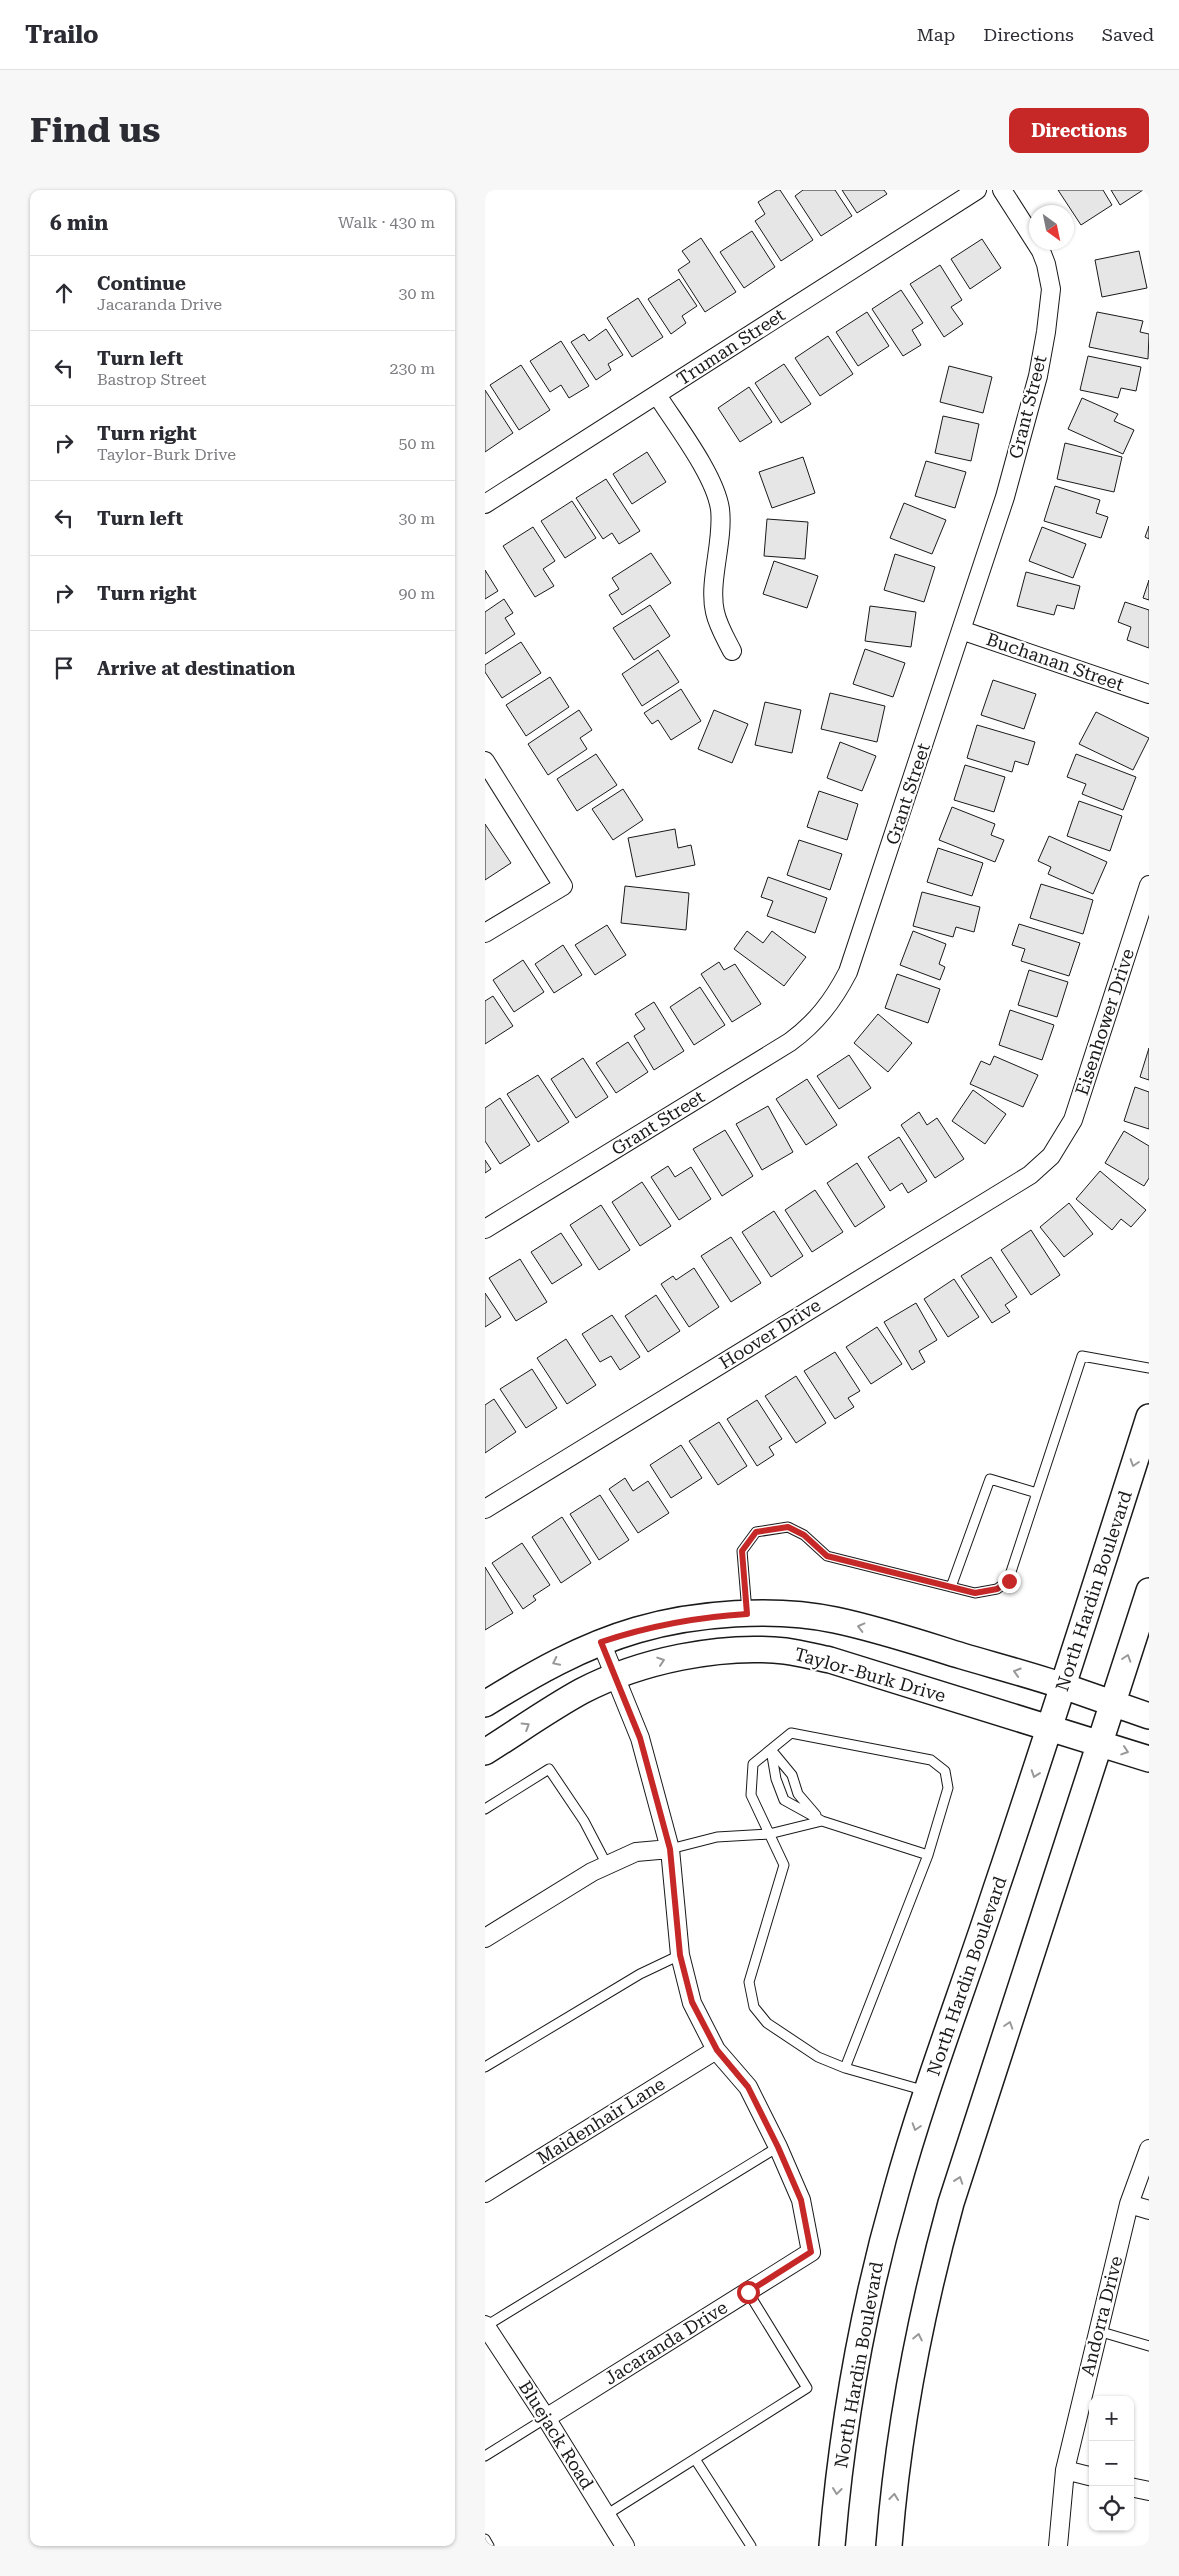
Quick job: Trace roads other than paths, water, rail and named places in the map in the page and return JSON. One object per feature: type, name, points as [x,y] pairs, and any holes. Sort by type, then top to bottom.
[{"type":"main road","name":"North Hardin Boulevard","points":[[833,2546],[843,2442],[868,2298],[896,2189],[1051,1728],[1149,1417]]},
{"type":"main road","points":[[889,2546],[907,2395],[935,2260],[951,2203],[1149,1591]]},
{"type":"main road","points":[[485,1703],[548,1666],[601,1642],[647,1628],[708,1616],[747,1614],[795,1615],[833,1620],[901,1637],[1063,1686],[1149,1716]]},
{"type":"main road","name":"Taylor-Burk Drive","points":[[485,1752],[582,1691],[669,1658],[717,1653],[785,1651],[830,1660],[1149,1759]]},
{"type":"street","name":"Truman Street","points":[[485,504],[977,190]]},
{"type":"street","name":"Grant Street","points":[[485,1229],[789,1042],[813,1024],[823,1012],[840,986],[854,958],[1005,497],[1037,376],[1050,302],[1049,275],[1043,257],[1002,190]]},
{"type":"street","points":[[657,395],[706,474],[717,497],[720,518],[714,603],[717,618],[731,651]]},
{"type":"street","name":"Buchanan Street","points":[[961,630],[1149,694]]},
{"type":"street","points":[[485,760],[563,886],[485,933]]},
{"type":"street","name":"Eisenhower Drive","points":[[1051,1156],[1073,1120],[1149,885]]},
{"type":"street","name":"Hoover Drive","points":[[485,1509],[1030,1175],[1051,1156]]},
{"type":"street","points":[[601,1642],[640,1738],[670,1849],[680,1955],[692,2002],[717,2050],[748,2087],[778,2147]]},
{"type":"street","points":[[485,1938],[592,1872],[636,1852],[670,1849]]},
{"type":"street","name":"Maidenhair Lane","points":[[485,2192],[717,2050]]},
{"type":"street","name":"Jacaranda Drive","points":[[546,2418],[811,2252],[801,2200],[778,2147]]},
{"type":"street","name":"Andorra Drive","points":[[1057,2546],[1065,2470],[1129,2204],[1149,2149]]},
{"type":"street","points":[[1129,2204],[1149,2210]]},
{"type":"street","name":"Bluejack Road","points":[[485,2325],[546,2418],[625,2546]]},
{"type":"street","points":[[1065,2470],[1089,2476]]},
{"type":"street","points":[[1134,2487],[1149,2491]]},
{"type":"lane","points":[[747,1614],[742,1551],[756,1532],[788,1527],[804,1535],[827,1556],[975,1593],[997,1589],[1009,1581],[1082,1356],[1149,1368]]},
{"type":"lane","points":[[951,1587],[990,1479],[1037,1494]]},
{"type":"lane","points":[[845,2068],[928,1855],[948,1788],[945,1771],[931,1760],[791,1733],[753,1764],[751,1795],[784,1865],[749,1982],[754,2007],[767,2023],[818,2057],[845,2068],[928,2092]]},
{"type":"lane","points":[[771,1750],[776,1779],[784,1800],[822,1821],[928,1855]]},
{"type":"lane","points":[[771,1750],[792,1775],[798,1794],[822,1821]]},
{"type":"lane","points":[[485,1809],[549,1769],[591,1832],[607,1865]]},
{"type":"lane","points":[[670,1849],[717,1837],[769,1834],[822,1821]]},
{"type":"lane","points":[[485,2067],[640,1974],[680,1955]]},
{"type":"lane","points":[[485,2325],[778,2147]]},
{"type":"lane","points":[[606,2515],[807,2388],[748,2292]]},
{"type":"lane","points":[[1098,2331],[1149,2346]]},
{"type":"lane","points":[[485,2456],[546,2418]]},
{"type":"lane","points":[[695,2459],[751,2546]]},
{"type":"lane","points":[[485,2539],[489,2546]]}]
